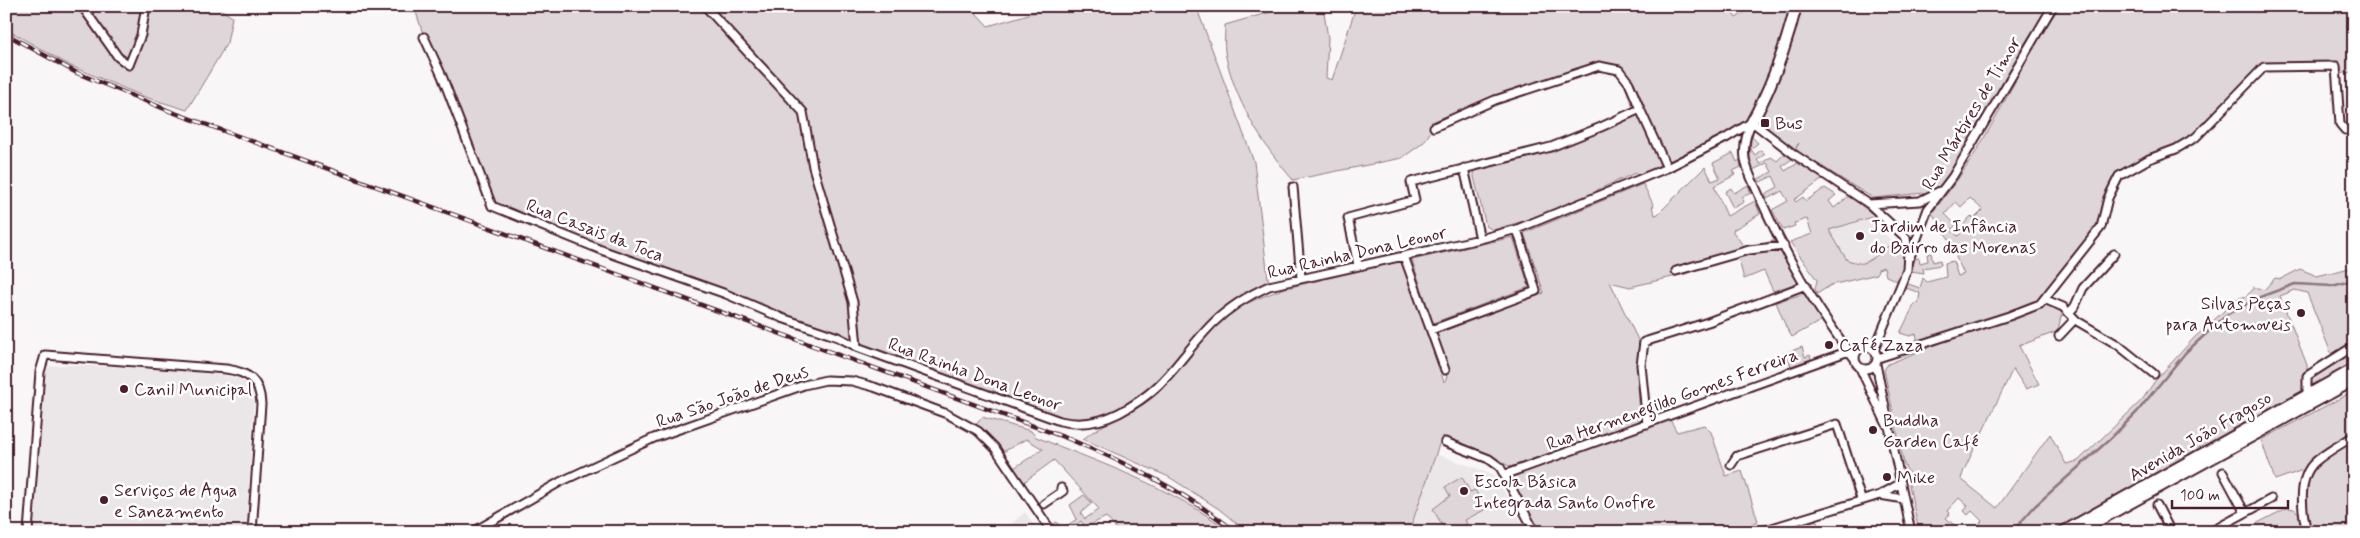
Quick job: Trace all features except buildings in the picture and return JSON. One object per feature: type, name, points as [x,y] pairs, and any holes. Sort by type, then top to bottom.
[{"type":"main road","points":[[1752,122],[1763,103],[1786,45],[1796,6]]},
{"type":"main road","name":"Avenida João Fragoso","points":[[2062,532],[2306,394],[2354,369]]},
{"type":"main road","name":"Avenida João Fragoso","points":[[2077,532],[2354,380]]},
{"type":"street","points":[[82,6],[118,58],[129,65],[141,35],[146,6]]},
{"type":"street","points":[[705,6],[803,112],[814,167],[853,302],[857,347]]},
{"type":"street","name":"Rua Mártires de Timor","points":[[1907,270],[1928,209],[1946,187],[2053,6]]},
{"type":"street","name":"Rua Casais da Toca","points":[[424,37],[442,76],[492,206],[604,251],[726,294],[782,318],[838,337],[857,347]]},
{"type":"street","points":[[1434,127],[1495,100],[1599,66],[1619,70],[1629,84],[1667,168]]},
{"type":"street","points":[[1860,368],[1869,370],[1877,361],[2040,304],[2101,228],[2108,198],[2119,176],[2149,159],[2176,149],[2196,136],[2264,67],[2336,66],[2340,124],[2345,130]]},
{"type":"street","points":[[1358,265],[1348,218],[1415,200],[1411,182],[1551,147],[1601,128],[1640,109]]},
{"type":"street","points":[[1891,432],[1855,359],[1806,285],[1784,246],[1748,170],[1745,150],[1746,136],[1752,122],[1794,155],[1869,204],[1906,238],[1908,252],[1907,270],[1874,350],[1877,361],[1911,532]]},
{"type":"street","name":"Rua Rainha Dona Leonor","points":[[857,347],[1060,421],[1086,424],[1110,417],[1141,401],[1165,380],[1211,325],[1228,309],[1247,296],[1269,286],[1517,229],[1667,168],[1726,138],[1752,122]]},
{"type":"street","points":[[1464,168],[1480,239]]},
{"type":"street","points":[[1293,187],[1301,278]]},
{"type":"street","points":[[1869,204],[1920,201],[1935,195],[1946,187]]},
{"type":"street","points":[[1431,330],[1536,291],[1517,229]]},
{"type":"street","points":[[1676,271],[1749,250],[1784,246]]},
{"type":"street","points":[[2069,313],[2075,306],[2083,288],[2114,254]]},
{"type":"street","points":[[1404,256],[1445,370]]},
{"type":"street","points":[[1647,424],[1642,365],[1644,342],[1708,322],[1806,285]]},
{"type":"street","points":[[2044,299],[2063,307],[2075,319],[2118,345],[2154,374]]},
{"type":"street","points":[[2059,336],[2075,319]]},
{"type":"street","points":[[2306,394],[2307,376],[2354,346]]},
{"type":"street","points":[[1855,359],[1856,353],[1862,348],[1867,347],[1874,350]]},
{"type":"street","name":"Rua Hermenegildo Gomes Ferreira","points":[[1506,474],[1849,351]]},
{"type":"street","points":[[28,532],[40,372],[45,355],[226,369],[239,371],[250,376],[257,384],[261,404],[252,532]]},
{"type":"street","name":"Rua São João de Deus","points":[[473,532],[560,482],[654,438],[804,386],[839,380],[874,387],[965,422],[987,439],[995,448],[1052,532]]},
{"type":"street","points":[[1731,465],[1737,456],[1837,424],[1861,499]]},
{"type":"street","points":[[2307,532],[2301,510],[2307,474],[2314,463],[2354,436]]},
{"type":"street","points":[[1445,442],[1489,459],[1500,467],[1506,474],[1535,532]]},
{"type":"street","points":[[2223,472],[2245,514]]},
{"type":"street","points":[[1759,532],[1861,499],[1880,495],[1901,483]]},
{"type":"street","points":[[1044,504],[1064,491],[1061,488]]},
{"type":"street","points":[[1880,495],[1904,500]]},
{"type":"street","points":[[2210,532],[2270,499]]},
{"type":"street","points":[[2157,505],[2171,532]]},
{"type":"shaded area","points":[[6,6],[216,6],[232,17],[227,43],[187,110],[145,97],[71,66],[6,29]]},
{"type":"shaded area","points":[[414,6],[975,6],[976,13],[988,26],[1056,6],[1196,6],[1254,162],[1269,286],[1228,309],[1154,391],[1095,422],[1060,421],[492,206],[424,37]]},
{"type":"shaded area","points":[[1292,6],[1323,6],[1328,38],[1326,78],[1332,80],[1355,10],[1359,6],[1728,6],[1736,18],[1754,6],[2049,6],[2025,43],[1942,187],[1924,193],[1873,198],[1795,150],[1799,143],[1794,150],[1776,136],[1764,120],[1763,104],[1751,121],[1668,166],[1619,70],[1599,66],[1495,100],[1434,127],[1423,143],[1402,158],[1293,180],[1260,136],[1242,104],[1229,70],[1225,52],[1225,25]]},
{"type":"shaded area","points":[[2060,6],[2354,6],[2354,72],[2338,74],[2336,67],[2264,67],[2196,137],[2119,176],[2101,227],[2045,299],[2069,313],[2061,316],[2058,331],[2019,346],[2039,384],[2026,389],[2013,369],[1961,479],[1997,508],[2050,434],[2066,464],[2078,461],[2142,400],[2155,381],[2194,338],[2224,311],[2232,300],[2247,296],[2254,287],[2264,290],[2275,278],[2281,279],[2300,269],[2317,276],[2354,267],[2354,369],[2062,532],[1972,532],[1982,521],[1972,511],[1968,515],[1964,511],[1968,506],[1959,498],[1947,511],[1950,514],[1946,518],[1961,531],[1964,528],[1968,532],[1919,532],[1907,476],[1912,480],[1904,464],[1884,370],[1888,364],[1980,327],[1919,346],[1916,334],[1910,336],[1900,333],[1915,303],[1918,304],[1920,293],[1906,288],[1908,284],[1920,288],[1923,278],[1927,282],[1946,277],[1945,263],[1953,261],[1958,276],[1964,274],[1956,257],[1958,253],[1932,213],[1977,150],[2049,22]],"holes":[[[1970,198],[1983,210],[1974,219],[1971,216],[1963,225],[1966,228],[1958,236],[1951,230],[1956,225],[1945,214],[1956,202],[1961,207]],[[2295,290],[2307,293],[2333,358],[2307,375],[2307,365],[2280,296]]]},
{"type":"shaded area","points":[[1639,111],[1660,163],[1657,167],[1638,175],[1635,173],[1597,190],[1596,193],[1537,217],[1493,230],[1486,226],[1474,177],[1474,173],[1477,170],[1540,155],[1568,145]]},
{"type":"shaded area","points":[[1751,136],[1758,143],[1751,149],[1755,155],[1761,150],[1765,154],[1757,160],[1760,164],[1771,157],[1777,161],[1784,154],[1792,159],[1782,166],[1785,171],[1798,163],[1823,179],[1794,200],[1796,202],[1803,197],[1806,201],[1825,188],[1836,195],[1829,201],[1834,208],[1849,196],[1875,216],[1829,230],[1847,260],[1863,263],[1874,258],[1893,243],[1901,240],[1904,242],[1906,259],[1900,282],[1886,276],[1884,267],[1878,269],[1877,274],[1831,285],[1817,294],[1815,289],[1817,280],[1790,242],[1812,234],[1807,219],[1794,223],[1795,226],[1783,230],[1772,210],[1788,201],[1782,191],[1767,199],[1765,194],[1778,187],[1773,176],[1760,182],[1758,179],[1772,172],[1767,163],[1753,170],[1750,157]]},
{"type":"shaded area","points":[[1733,153],[1737,162],[1740,160],[1741,167],[1733,171],[1735,175],[1714,186],[1727,216],[1755,201],[1760,214],[1733,230],[1733,232],[1746,249],[1776,240],[1800,282],[1773,291],[1764,271],[1744,279],[1737,253],[1685,274],[1630,287],[1610,282],[1639,342],[1639,422],[1511,467],[1465,444],[1442,436],[1409,532],[1247,532],[1219,509],[1169,477],[1083,439],[1100,427],[1137,408],[1155,396],[1219,321],[1242,305],[1282,289],[1401,261],[1444,382],[1447,377],[1445,370],[1448,368],[1436,334],[1544,293],[1524,233],[1643,184],[1654,206],[1652,207],[1655,215],[1658,214],[1705,167],[1712,181],[1720,178],[1713,163]]},
{"type":"shaded area","points":[[1748,185],[1751,193],[1742,197],[1744,202],[1733,208],[1725,192],[1731,188],[1734,193]]},
{"type":"shaded area","name":"Jardim de Infância do Bairro das Morenas","points":[[1868,219],[1893,242],[1882,253],[1862,263],[1847,260],[1829,230]]},
{"type":"shaded area","points":[[1513,237],[1529,287],[1433,323],[1412,260]]},
{"type":"shaded area","points":[[1931,253],[1933,262],[1940,260],[1941,265],[1923,268],[1924,273],[1911,271],[1914,259],[1919,258],[1920,263],[1928,261],[1927,254]]},
{"type":"shaded area","points":[[1803,294],[1810,298],[1824,319],[1792,337],[1776,302]]},
{"type":"shaded area","points":[[1802,347],[1805,357],[1810,355],[1811,359],[1791,366],[1787,356],[1784,357],[1783,354]]},
{"type":"shaded area","points":[[50,366],[167,369],[235,377],[246,382],[251,389],[254,401],[246,532],[34,532],[46,371]]},
{"type":"shaded area","points":[[2354,391],[2354,436],[2344,442],[2354,459],[2354,532],[2307,532],[2302,497],[2312,464],[2303,470],[2275,480],[2261,440]]},
{"type":"shaded area","points":[[1668,416],[1677,432],[1704,425],[1711,432],[1726,476],[1742,471],[1758,521],[1735,532],[1535,532],[1506,474]]},
{"type":"shaded area","points":[[982,417],[1031,431],[1036,437],[1161,489],[1208,516],[1230,532],[1119,532],[1106,517],[1088,526],[1090,530],[1088,531],[1081,521],[1066,532],[1058,532],[1053,524],[1057,522],[1062,529],[1077,519],[1070,505],[1084,495],[1092,503],[1081,513],[1085,519],[1099,509],[1054,460],[1024,482],[1014,468],[1043,449],[1026,439],[1003,452],[976,425]]},
{"type":"shaded area","name":"Escola Básica Integrada Santo Onofre","points":[[1436,454],[1490,473],[1497,479],[1527,532],[1409,532]]},
{"type":"shaded area","points":[[1462,477],[1470,492],[1475,490],[1486,509],[1465,520],[1467,524],[1453,532],[1446,532],[1433,509],[1450,496],[1445,487]]},
{"type":"shaded area","points":[[2287,508],[2294,509],[2300,514],[2299,532],[2240,532]]},
{"type":"shaded area","points":[[1025,512],[1038,532],[1003,532]]},
{"type":"shaded area","points":[[1816,520],[1821,532],[1778,532]]},
{"type":"waterway","points":[[2012,532],[2035,506],[2110,439],[2137,412],[2186,352],[2228,314],[2260,297],[2295,284],[2332,286],[2354,280]]},
{"type":"railway","points":[[6,34],[77,73],[172,112],[1069,439],[1156,479],[1236,532]]},
{"type":"place","name":"Bus","points":[[1765,123]]},
{"type":"place","name":"Jardim de Infância do Bairro das Morenas","points":[[1860,236]]},
{"type":"place","name":"Silvas Peças para Automoveis","points":[[2301,313]]},
{"type":"place","name":"Café Zaza","points":[[1829,345]]},
{"type":"place","name":"Canil Municipal","points":[[124,389]]},
{"type":"place","name":"Buddha Garden Café","points":[[1873,430]]},
{"type":"place","name":"Mike","points":[[1887,477]]},
{"type":"place","name":"Escola Básica Integrada Santo Onofre","points":[[1464,491]]},
{"type":"place","name":"Serviços de Agua e Saneamento","points":[[104,500]]}]
